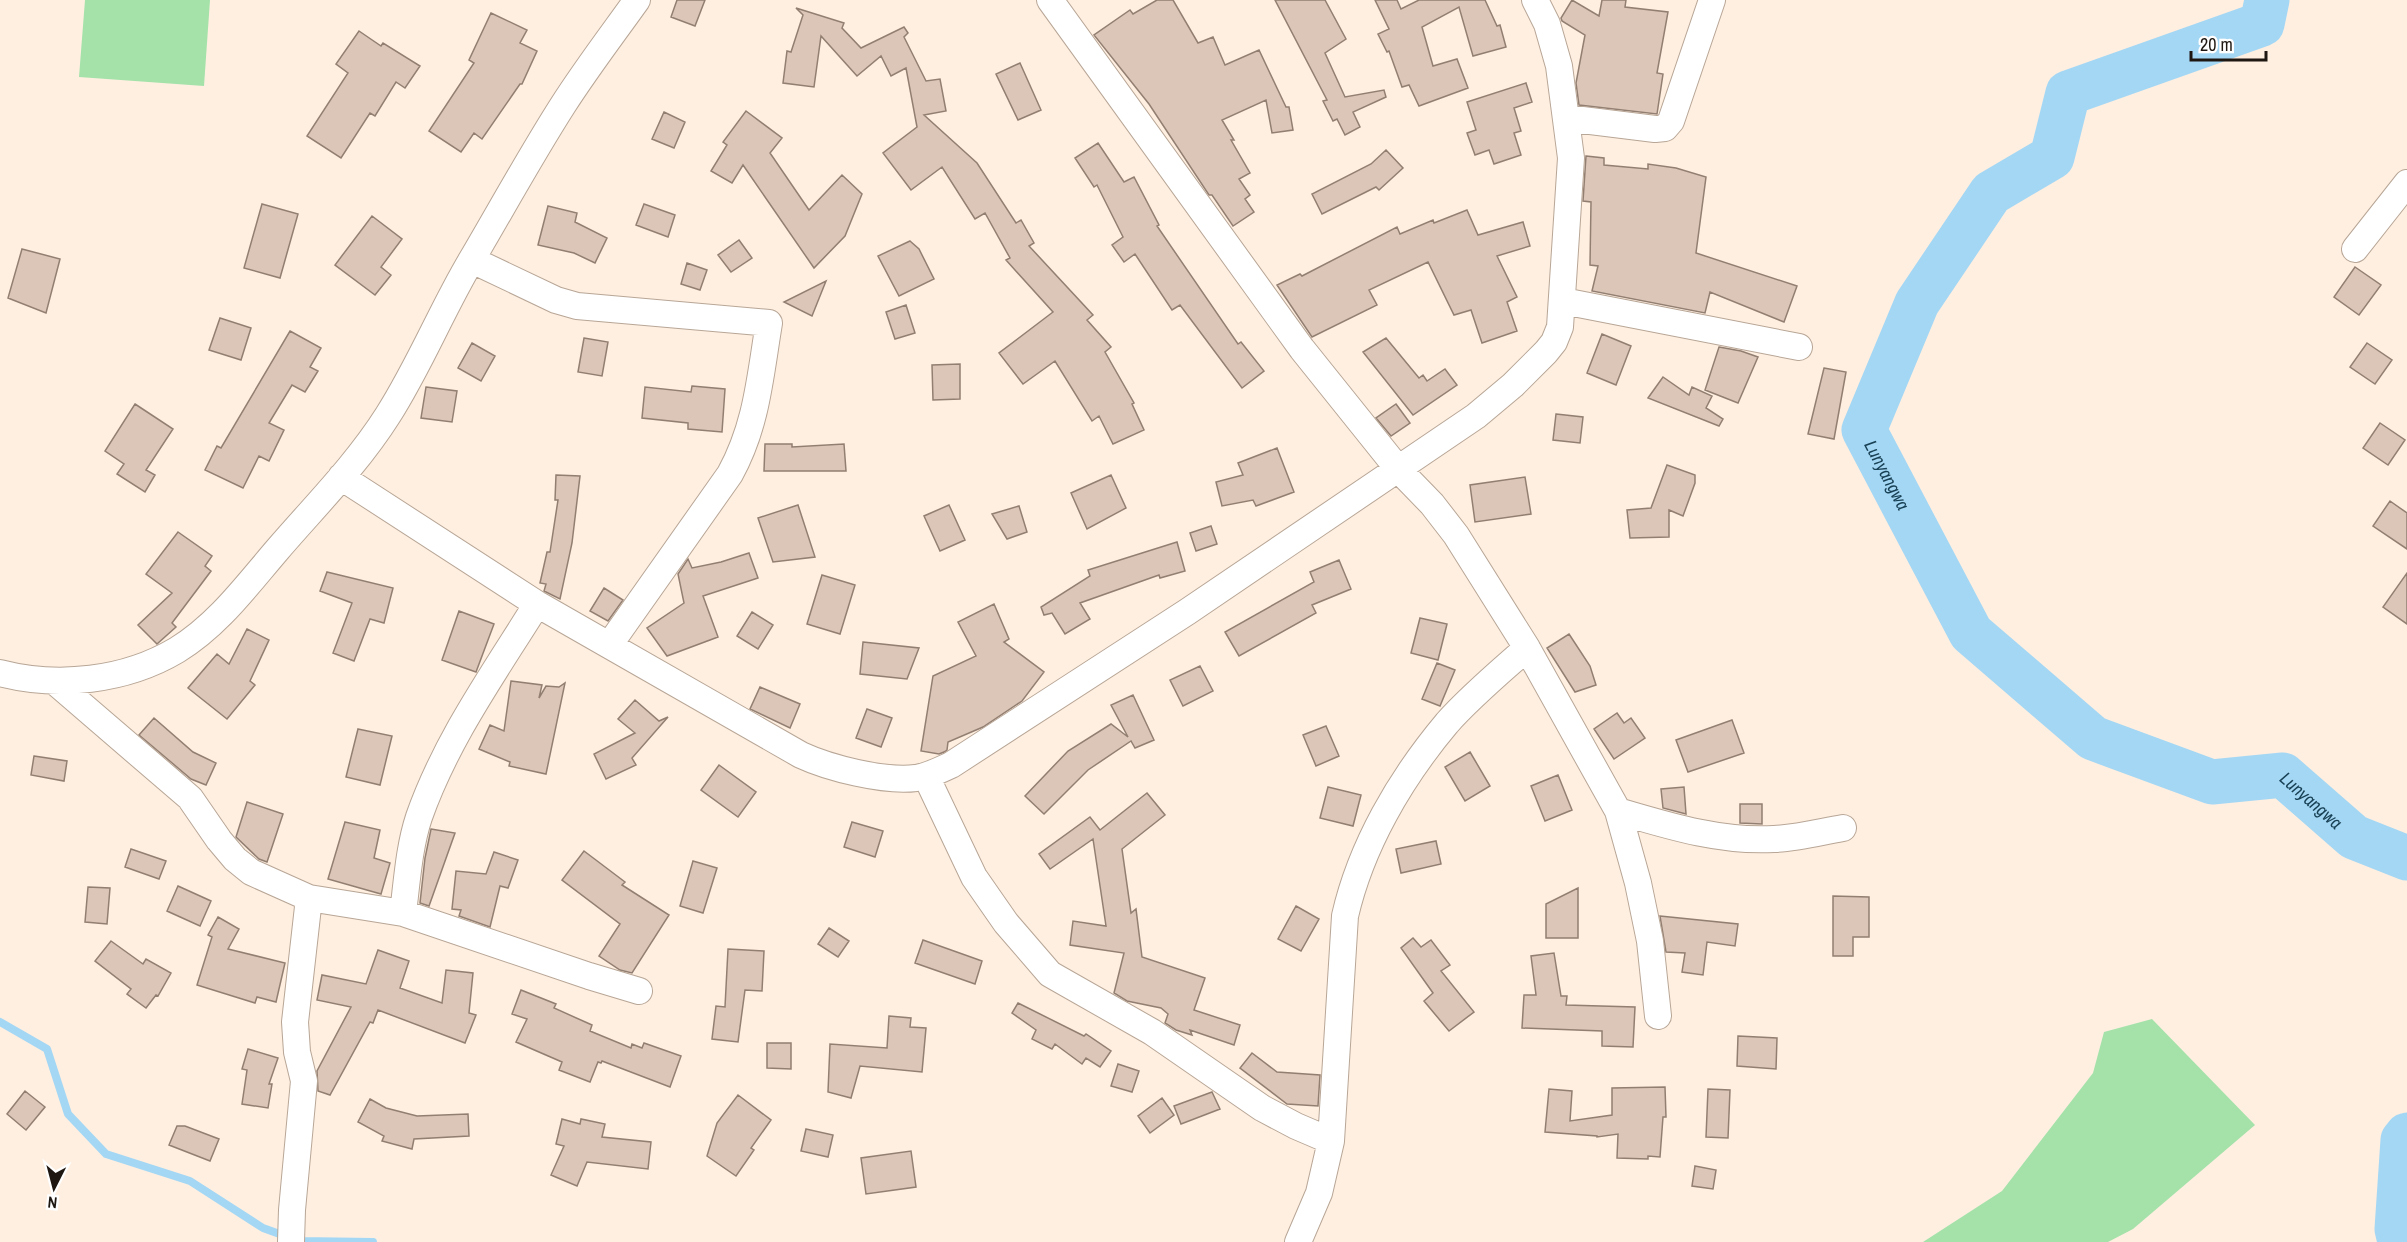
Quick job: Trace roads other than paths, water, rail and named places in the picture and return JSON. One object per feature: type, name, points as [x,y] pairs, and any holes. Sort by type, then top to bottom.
[{"type":"street","points":[[0,673],[54,681],[102,677],[147,665],[177,650],[207,629],[341,477],[387,417],[472,260],[562,105],[637,0]]},
{"type":"street","points":[[1050,0],[1302,349],[1399,470],[1432,504],[1456,535],[1527,648],[1618,811],[1638,883],[1650,941],[1658,1016]]},
{"type":"street","points":[[341,477],[537,604],[801,755],[818,763],[856,772],[898,778],[926,776],[951,765],[1022,720],[1399,470],[1476,416],[1513,385],[1554,342],[1560,327],[1563,302],[1571,158],[1559,66],[1547,24],[1535,0]]},
{"type":"street","points":[[1566,118],[1654,129],[1665,128],[1671,121],[1712,0]]},
{"type":"street","points":[[2355,249],[2407,183]]},
{"type":"street","points":[[472,260],[556,300],[577,306],[769,323],[752,426],[742,452],[730,474],[610,645]]},
{"type":"street","points":[[1563,302],[1798,347]]},
{"type":"street","points":[[403,913],[410,857],[419,818],[446,751],[537,604]]},
{"type":"street","points":[[1298,1242],[1319,1193],[1331,1141],[1345,916],[1351,891],[1393,797],[1417,763],[1448,723],[1527,648]]},
{"type":"street","points":[[54,681],[190,798],[219,840],[251,872],[309,898],[403,913],[639,991]]},
{"type":"street","points":[[926,776],[975,877],[1006,923],[1050,974],[1152,1032],[1262,1108],[1331,1141]]},
{"type":"street","points":[[1618,811],[1684,831],[1731,838],[1775,839],[1843,828]]},
{"type":"street","points":[[291,1238],[304,1081],[297,1052],[295,1022],[309,898]]},
{"type":"waterway","name":"Lunyangwa","points":[[2267,0],[2262,24],[2068,93],[2052,157],[1991,193],[1917,303],[1864,430],[1971,633],[2093,738],[2212,782],[2283,775],[2354,837],[2407,858]]},
{"type":"waterway","points":[[0,1022],[47,1049],[68,1114],[106,1154],[190,1181],[263,1228],[299,1241],[373,1242]]},
{"type":"waterway","name":"Lunyangwa","points":[[2400,1242],[2397,1229],[2403,1140],[2407,1135]]}]
